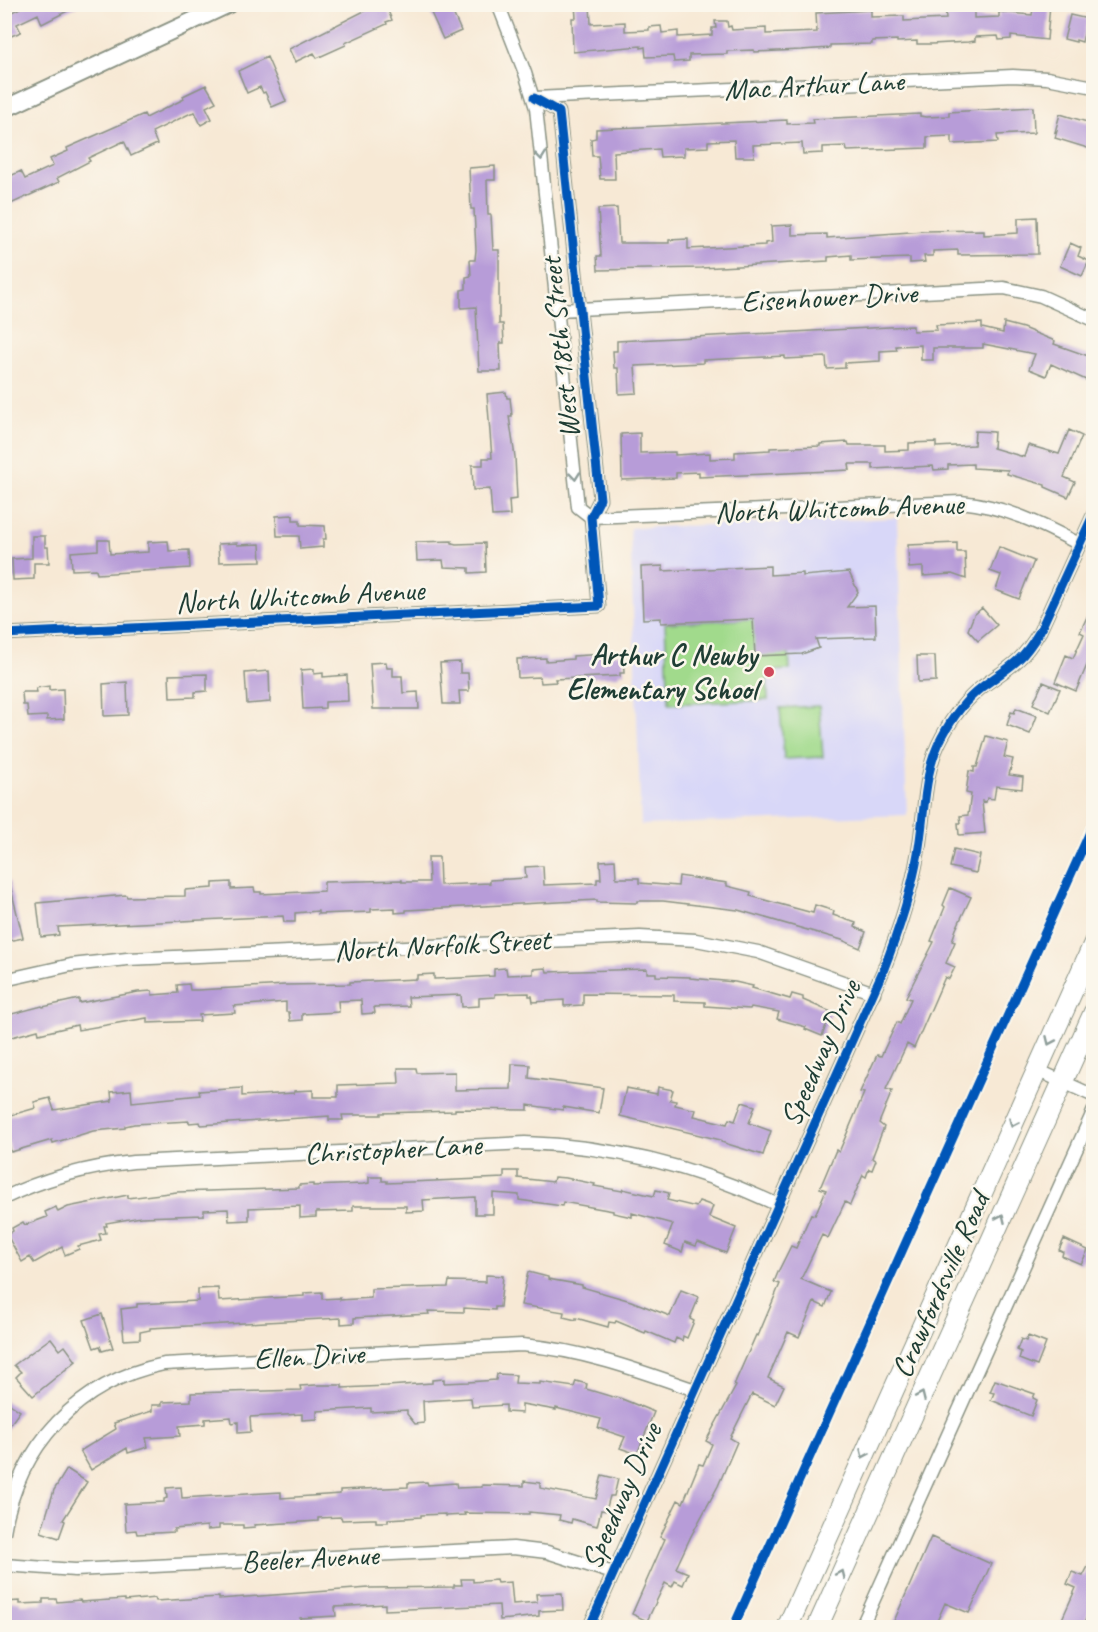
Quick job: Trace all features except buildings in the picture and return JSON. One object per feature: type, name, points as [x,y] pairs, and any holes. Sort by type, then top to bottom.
[{"type":"main road","name":"Crawfordsville Road","points":[[787,1628],[1094,943]]},
{"type":"main road","name":"Crawfordsville Road","points":[[817,1628],[1094,1012]]},
{"type":"street","points":[[4,109],[229,4]]},
{"type":"street","name":"West 18th Street","points":[[498,4],[534,98],[578,507],[591,517]]},
{"type":"street","name":"Mac Arthur Lane","points":[[534,98],[1013,76],[1047,78],[1094,87]]},
{"type":"street","name":"West 18th Street","points":[[534,98],[559,112],[600,499],[591,517],[599,606]]},
{"type":"street","name":"Eisenhower Drive","points":[[558,310],[1004,288],[1041,296],[1094,320]]},
{"type":"street","name":"North Whitcomb Avenue","points":[[591,517],[961,502],[1008,511],[1079,544]]},
{"type":"street","name":"Speedway Drive","points":[[589,1628],[874,993],[896,939],[907,905],[919,850],[929,774],[941,738],[953,717],[967,701],[1019,659],[1040,631],[1094,513]]},
{"type":"street","name":"North Whitcomb Avenue","points":[[4,634],[599,606]]},
{"type":"street","name":"North Norfolk Street","points":[[4,980],[71,965],[127,959],[651,937],[696,940],[758,952],[874,993]]},
{"type":"street","points":[[1037,1070],[1094,1096]]},
{"type":"street","points":[[861,1628],[1094,1110]]},
{"type":"street","name":"Christopher Lane","points":[[4,1198],[62,1175],[133,1162],[525,1143],[591,1148],[658,1161],[719,1179],[778,1205]]},
{"type":"street","name":"Ellen Drive","points":[[4,1532],[9,1508],[21,1475],[35,1449],[57,1422],[73,1407],[102,1387],[128,1374],[152,1367],[182,1363],[522,1345],[552,1348],[604,1359],[695,1390]]},
{"type":"street","name":"Beeler Avenue","points":[[4,1565],[75,1570],[513,1548],[547,1552],[613,1573]]},
{"type":"shaded area","name":"Arthur C Newby Elementary School","points":[[897,518],[907,815],[641,825],[630,528]]},
{"type":"green space","points":[[753,619],[789,654],[790,670],[767,671],[768,700],[669,704],[665,623]]},
{"type":"green space","points":[[819,706],[823,757],[784,759],[780,708]]},
{"type":"cycle path","points":[[4,634],[599,606],[591,517],[600,499],[559,112],[534,98]]},
{"type":"cycle path","points":[[589,1628],[883,971],[912,883],[928,779],[936,750],[950,723],[964,704],[982,687],[1018,660],[1033,642],[1094,513]]},
{"type":"cycle path","points":[[733,1628],[1094,823]]},
{"type":"place","name":"Arthur C Newby Elementary School","points":[[769,672]]}]
